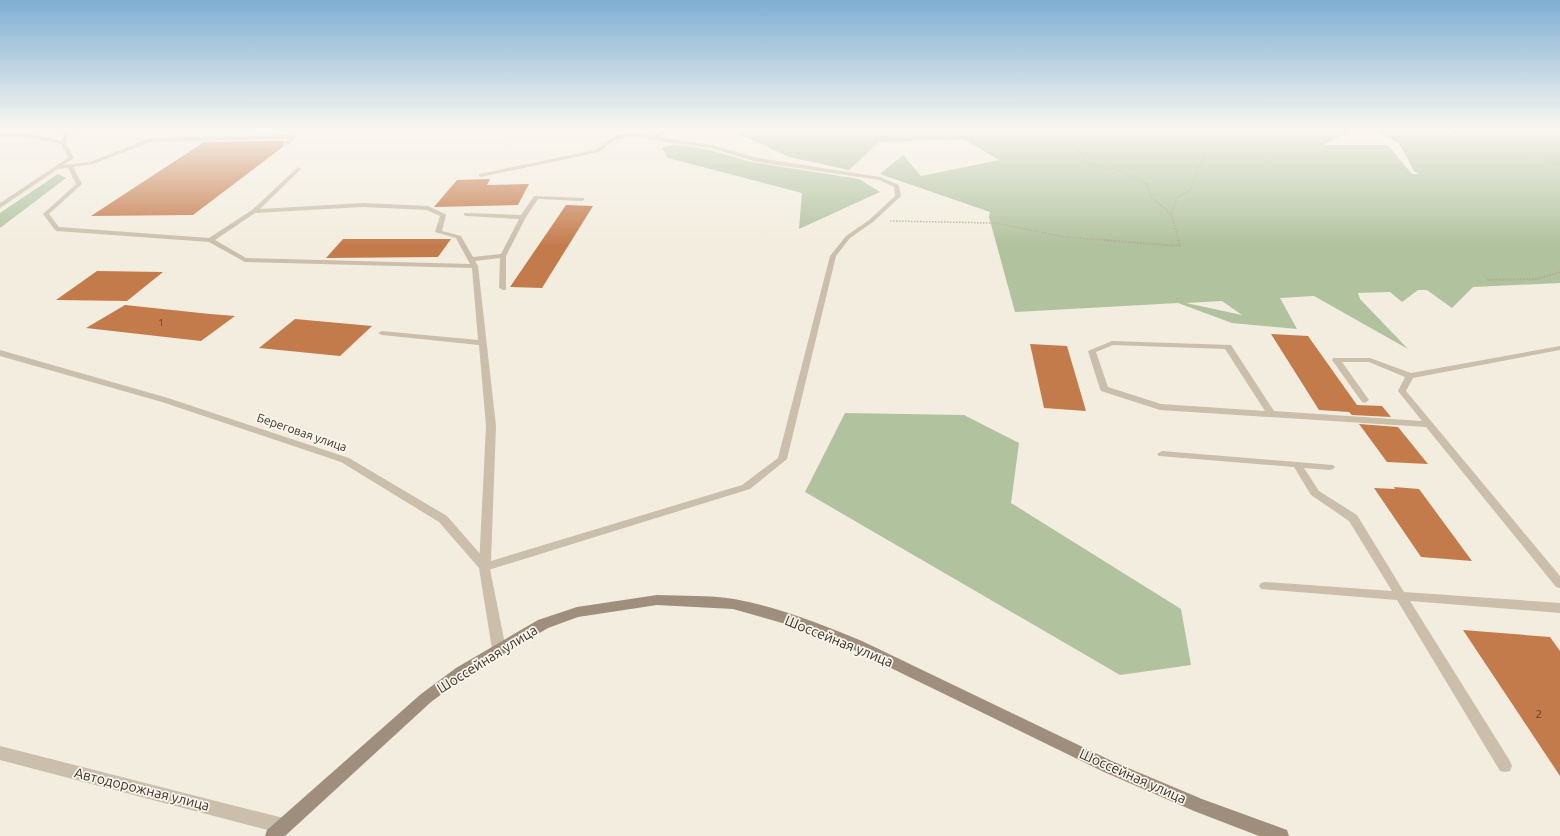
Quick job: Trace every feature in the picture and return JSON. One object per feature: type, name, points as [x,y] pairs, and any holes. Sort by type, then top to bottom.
[{"type":"main road","name":"Шоссейная улица","points":[[278,831],[426,698],[461,672],[543,624],[577,612],[657,600],[733,604],[776,615],[836,636],[1109,767],[1200,806],[1280,836]]},
{"type":"street","name":"Береговая улица","points":[[0,353],[165,400],[346,460],[443,519],[485,567]]},
{"type":"street","points":[[485,567],[499,649]]},
{"type":"street","name":"Автодорожная улица","points":[[0,753],[278,831]]},
{"type":"lane","points":[[0,206],[56,168]]},
{"type":"lane","points":[[71,168],[79,184],[46,214],[57,229],[210,240],[245,260],[473,262],[503,256]]},
{"type":"lane","points":[[481,176],[518,168]]},
{"type":"lane","points":[[254,211],[363,205],[428,208],[443,214],[438,232],[459,237],[473,262],[491,426],[485,567],[746,487],[782,459],[833,256],[848,237],[871,220],[898,196],[897,186],[880,179],[809,168]]},
{"type":"lane","points":[[210,240],[254,211],[298,169]]},
{"type":"lane","points":[[503,288],[503,256],[523,217],[536,198],[582,199]]},
{"type":"lane","points":[[466,214],[523,217]]},
{"type":"lane","points":[[382,333],[483,343]]},
{"type":"lane","points":[[1271,414],[1228,347],[1112,343],[1092,352],[1104,389],[1160,408],[1429,424]]},
{"type":"lane","points":[[1365,400],[1336,360],[1370,360],[1410,376],[1560,348]]},
{"type":"lane","points":[[1410,376],[1402,391],[1560,584]]},
{"type":"lane","points":[[1162,454],[1330,467]]},
{"type":"lane","points":[[1297,465],[1315,493],[1353,518],[1505,766]]},
{"type":"lane","points":[[1265,586],[1560,608]]},
{"type":"path","points":[[871,220],[995,223],[1066,237],[1180,246],[1171,214],[1151,197],[1147,184],[1120,170],[1109,168]]},
{"type":"path","points":[[1171,214],[1177,198],[1189,191],[1199,168]]},
{"type":"path","points":[[1487,280],[1537,278],[1560,272]]},
{"type":"green space","points":[[706,168],[789,168],[859,179],[880,192],[799,229],[802,193]]},
{"type":"green space","points":[[840,168],[851,168],[849,170]]},
{"type":"green space","points":[[887,168],[914,168],[921,176],[960,168],[1407,168],[1412,174],[1419,174],[1412,168],[1560,168],[1560,283],[1473,287],[1452,308],[1427,290],[1418,290],[1402,302],[1390,292],[1358,293],[1360,299],[1408,349],[1314,296],[1280,298],[1297,329],[1232,323],[1178,303],[1015,312],[989,217],[990,212],[880,174]],"holes":[[[1222,301],[1242,315],[1186,303]]]},
{"type":"green space","points":[[58,174],[66,178],[0,228],[0,213]]},
{"type":"green space","points":[[845,413],[964,415],[1019,443],[1011,503],[1181,609],[1191,665],[1120,675],[805,492]]},
{"type":"building","points":[[164,168],[255,168],[193,215],[91,216]]},
{"type":"building","points":[[490,179],[487,185],[529,184],[518,205],[434,207],[457,180]]},
{"type":"building","points":[[566,205],[593,206],[542,288],[510,287]]},
{"type":"building","points":[[343,239],[451,239],[438,257],[326,258]]},
{"type":"building","points":[[97,271],[163,272],[127,301],[56,300]]},
{"type":"building","points":[[125,305],[235,316],[201,341],[86,328]]},
{"type":"building","points":[[295,319],[372,326],[340,356],[259,348]]},
{"type":"building","points":[[1271,334],[1308,336],[1357,405],[1382,406],[1391,417],[1352,415],[1349,412],[1319,410]]},
{"type":"building","points":[[1030,344],[1067,346],[1086,411],[1044,408]]},
{"type":"building","points":[[1359,424],[1398,427],[1428,464],[1387,462]]},
{"type":"building","points":[[1394,487],[1419,489],[1472,561],[1421,557],[1374,488],[1395,489]]},
{"type":"building","points":[[1463,630],[1550,637],[1560,651],[1560,776]]}]
